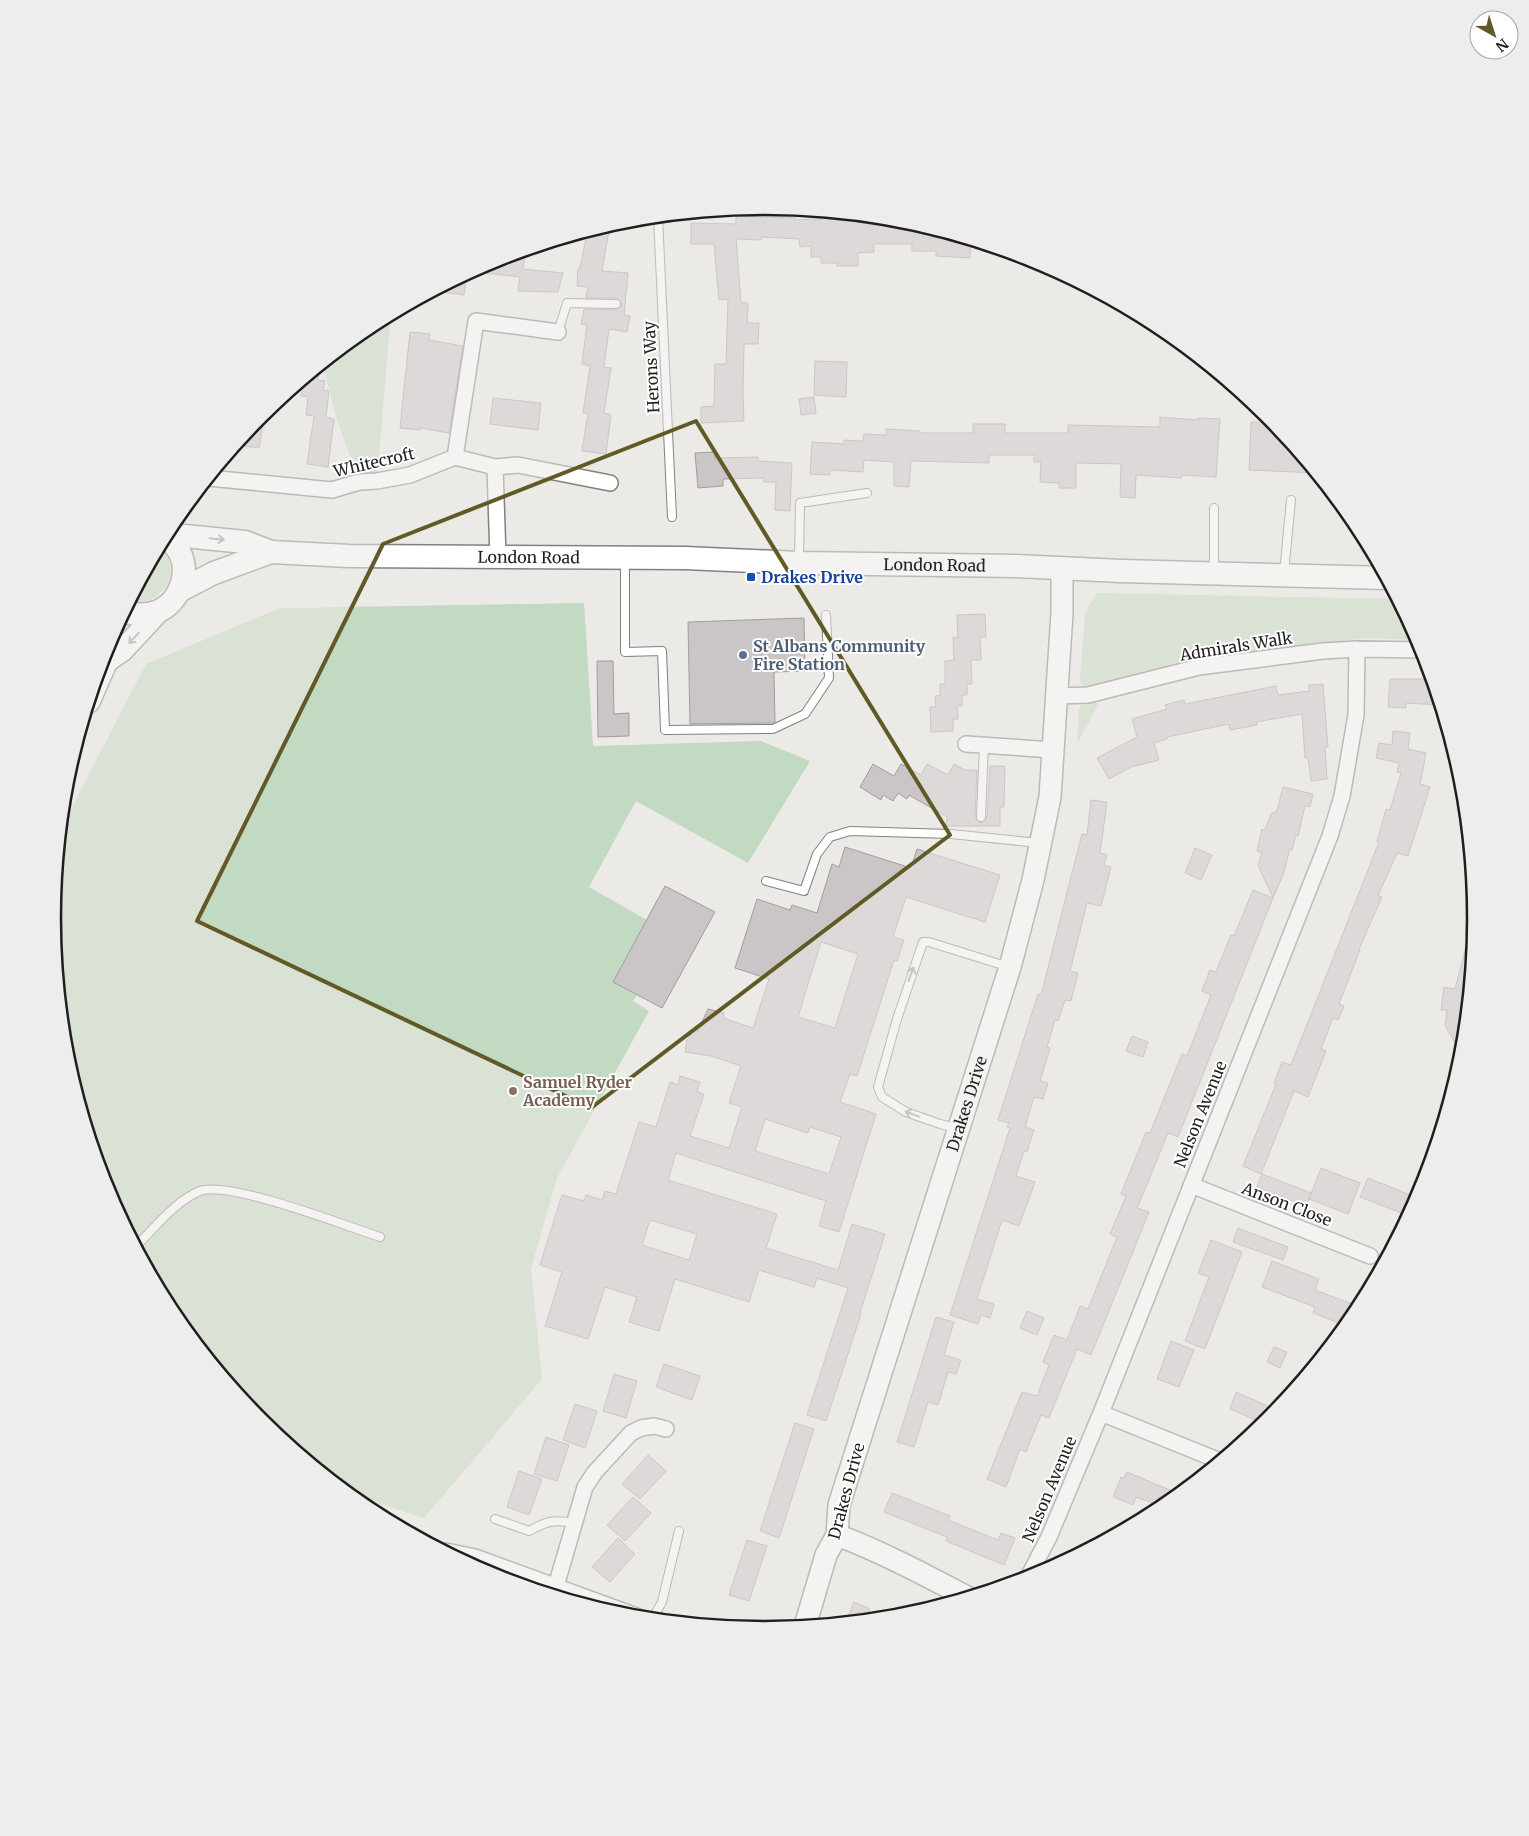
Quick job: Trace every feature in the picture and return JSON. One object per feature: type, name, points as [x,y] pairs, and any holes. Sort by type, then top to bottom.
[{"type":"main road","name":"London Road","points":[[174,536],[245,542],[271,552],[350,556],[685,558],[799,563],[999,565],[1062,569],[1380,578]]},
{"type":"main road","name":"London Road","points":[[159,611],[168,606],[183,583],[184,569],[180,552],[171,541]]},
{"type":"main road","name":"London Road","points":[[179,591],[214,574],[271,552]]},
{"type":"main road","points":[[131,614],[148,614],[159,611]]},
{"type":"street","points":[[558,332],[476,321],[455,457],[495,467],[518,465],[610,483]]},
{"type":"street","name":"Whitecroft","points":[[216,479],[332,490],[359,482],[410,475],[455,457]]},
{"type":"street","points":[[495,467],[498,558]]},
{"type":"street","name":"Drakes Drive","points":[[808,1620],[826,1555],[837,1535],[840,1505],[1010,967],[1033,880],[1050,797],[1062,613],[1062,569]]},
{"type":"street","points":[[113,653],[122,651],[159,611]]},
{"type":"street","name":"Admirals Walk","points":[[1057,696],[1088,695],[1199,667],[1323,651],[1357,649],[1414,650]]},
{"type":"street","name":"Nelson Avenue","points":[[1032,1569],[1049,1537],[1101,1413],[1330,836],[1340,804],[1356,715],[1357,649]]},
{"type":"street","points":[[966,744],[1054,750]]},
{"type":"street","name":"Anson Close","points":[[1191,1185],[1370,1256]]},
{"type":"street","points":[[1101,1413],[1214,1459]]},
{"type":"street","points":[[547,1586],[575,1523],[585,1487],[595,1472],[631,1433],[641,1428],[654,1426],[666,1429]]},
{"type":"street","points":[[837,1535],[959,1593]]},
{"type":"street","points":[[467,1555],[500,1566],[563,1591]]},
{"type":"lane","name":"Herons Way","points":[[658,223],[672,517]]},
{"type":"lane","points":[[558,332],[567,303],[616,304]]},
{"type":"lane","points":[[799,563],[800,503],[867,492]]},
{"type":"lane","points":[[1284,575],[1291,500]]},
{"type":"lane","points":[[1214,508],[1214,573]]},
{"type":"lane","points":[[625,557],[625,652],[662,651],[664,730],[773,729],[805,714],[829,678],[826,615]]},
{"type":"lane","points":[[981,817],[984,744]]},
{"type":"lane","points":[[766,881],[804,891],[817,854],[830,837],[850,831],[951,834],[1041,843]]},
{"type":"lane","points":[[958,1129],[906,1112],[882,1097],[878,1087],[884,1059],[907,987],[923,942],[929,942],[1010,967]]},
{"type":"lane","points":[[141,1242],[188,1197],[202,1190],[217,1188],[249,1194],[380,1237]]},
{"type":"lane","points":[[495,1519],[529,1531],[546,1522],[559,1520],[575,1523]]},
{"type":"lane","points":[[656,1612],[662,1602],[679,1532]]},
{"type":"highlighted area","points":[[696,421],[950,835],[591,1108],[197,921],[383,544]]},
{"type":"green space","points":[[390,323],[377,481],[359,482],[336,417],[324,370]]},
{"type":"green space","points":[[164,552],[170,566],[170,576],[167,585],[161,593],[152,599],[137,602]]},
{"type":"green space","points":[[1097,593],[1391,599],[1410,640],[1365,638],[1182,665],[1116,679],[1085,690],[1080,680],[1085,613]]},
{"type":"green space","name":"Samuel Ryder Academy","points":[[584,603],[593,746],[761,741],[810,761],[748,863],[636,801],[589,887],[647,920],[613,982],[637,995],[633,1001],[649,1011],[557,1178],[531,1269],[542,1379],[424,1518],[371,1501],[336,1476],[301,1447],[236,1382],[180,1309],[155,1270],[115,1187],[85,1100],[67,1010],[61,918],[68,818],[77,797],[146,664],[280,608]]},
{"type":"green space","points":[[1096,700],[1098,705],[1077,744],[1081,705]]},
{"type":"building","points":[[736,216],[795,218],[795,220],[831,218],[902,228],[924,233],[924,237],[944,238],[971,246],[970,258],[936,256],[936,251],[912,251],[912,244],[874,244],[874,252],[858,253],[858,266],[837,266],[837,263],[821,263],[821,257],[811,257],[811,246],[800,247],[799,239],[761,237],[761,240],[736,239],[741,302],[748,303],[747,323],[759,323],[758,344],[744,344],[744,421],[701,423],[701,407],[714,406],[715,364],[726,364],[728,299],[719,300],[714,244],[691,244],[691,223],[736,224]]},
{"type":"building","points":[[609,232],[602,271],[628,273],[624,315],[630,316],[627,332],[609,329],[604,367],[611,368],[604,413],[611,415],[606,454],[582,451],[588,413],[583,413],[590,366],[582,364],[587,325],[581,324],[584,309],[616,310],[622,304],[617,298],[586,298],[588,287],[577,286],[578,269],[580,269],[586,238]]},
{"type":"building","points":[[525,257],[523,269],[563,273],[558,292],[518,291],[520,277],[485,273]]},
{"type":"building","points":[[466,281],[464,295],[444,292]]},
{"type":"building","points":[[410,332],[430,334],[429,340],[463,346],[449,433],[420,428],[420,430],[400,428]]},
{"type":"building","points":[[815,361],[847,362],[846,397],[814,395]]},
{"type":"building","points":[[318,375],[318,380],[325,381],[323,390],[329,391],[326,417],[334,419],[328,467],[307,464],[314,416],[306,415],[308,397],[301,396],[302,388]]},
{"type":"building","points":[[814,397],[816,413],[801,415],[799,399]]},
{"type":"building","points":[[493,398],[541,403],[538,430],[490,424]]},
{"type":"building","points":[[1160,417],[1198,420],[1198,418],[1220,419],[1216,477],[1182,475],[1181,478],[1136,475],[1135,498],[1120,497],[1121,464],[1076,463],[1076,488],[1059,488],[1059,483],[1040,482],[1041,462],[1034,462],[1034,455],[989,455],[989,463],[911,461],[909,487],[894,486],[894,462],[864,460],[863,472],[830,470],[830,475],[810,474],[812,442],[844,444],[844,440],[863,441],[864,434],[886,435],[886,429],[920,431],[920,433],[973,433],[973,424],[1005,424],[1005,433],[1068,433],[1068,425],[1160,427]]},
{"type":"building","points":[[1251,422],[1263,423],[1308,473],[1249,470]]},
{"type":"building","points":[[263,426],[259,448],[244,446]]},
{"type":"building","points":[[715,452],[715,458],[758,457],[758,461],[792,463],[790,511],[775,510],[776,482],[764,482],[764,478],[723,479],[723,486],[698,488],[695,453]]},
{"type":"building","points":[[985,614],[986,637],[980,637],[981,660],[971,660],[972,684],[967,684],[967,695],[962,695],[962,706],[957,706],[958,719],[953,719],[953,731],[931,732],[930,707],[936,707],[935,696],[940,695],[940,684],[945,684],[945,661],[954,660],[953,637],[958,638],[957,615]]},
{"type":"building","points":[[804,618],[805,671],[774,672],[775,722],[690,724],[688,622]]},
{"type":"building","points":[[597,661],[613,661],[614,714],[629,713],[629,736],[598,737]]},
{"type":"building","points":[[1390,679],[1425,679],[1434,705],[1406,703],[1406,708],[1388,707]]},
{"type":"building","points":[[1323,684],[1328,747],[1325,747],[1327,779],[1311,781],[1308,758],[1305,758],[1302,714],[1256,722],[1257,725],[1230,730],[1229,724],[1167,737],[1167,739],[1154,743],[1159,760],[1131,767],[1109,779],[1097,758],[1137,737],[1132,719],[1167,709],[1165,705],[1184,700],[1185,704],[1276,686],[1278,695],[1309,691],[1309,685]]},
{"type":"building","points":[[1393,731],[1410,733],[1408,749],[1426,753],[1420,784],[1430,787],[1408,856],[1397,853],[1378,896],[1382,897],[1359,949],[1339,1004],[1344,1006],[1338,1020],[1333,1018],[1321,1049],[1326,1051],[1308,1097],[1294,1091],[1261,1174],[1243,1166],[1276,1084],[1274,1083],[1282,1062],[1291,1065],[1379,842],[1377,842],[1386,809],[1390,810],[1401,773],[1397,772],[1399,763],[1376,758],[1379,743],[1392,745]]},
{"type":"building","points":[[873,764],[894,776],[901,764],[921,775],[927,764],[948,775],[954,764],[965,770],[977,770],[975,817],[981,823],[987,817],[990,766],[1005,766],[1004,807],[1000,807],[1000,826],[946,826],[947,817],[909,795],[907,799],[898,793],[893,801],[883,795],[881,800],[860,787]]},
{"type":"building","points":[[1283,787],[1313,794],[1310,807],[1305,806],[1298,836],[1296,835],[1292,850],[1290,849],[1283,875],[1273,898],[1258,865],[1262,853],[1257,851],[1262,829],[1265,830],[1271,814],[1277,811]]},
{"type":"building","points":[[1091,800],[1107,802],[1100,853],[1107,855],[1104,865],[1111,867],[1101,906],[1087,903],[1070,971],[1078,973],[1071,1001],[1065,1000],[1058,1021],[1055,1020],[1047,1047],[1050,1048],[1040,1081],[1048,1083],[1043,1099],[1034,1097],[1025,1127],[1034,1130],[1027,1152],[1024,1151],[1016,1176],[1035,1182],[1019,1226],[1002,1220],[977,1299],[994,1304],[990,1318],[981,1315],[978,1324],[950,1315],[1010,1128],[1007,1127],[1009,1123],[998,1120],[1038,994],[1041,995],[1082,834],[1087,835]]},
{"type":"building","points":[[845,847],[911,868],[917,849],[1000,875],[985,922],[906,897],[893,937],[904,940],[897,961],[894,960],[857,1076],[850,1074],[840,1102],[876,1114],[839,1232],[819,1226],[826,1201],[676,1153],[668,1180],[777,1214],[766,1248],[838,1270],[852,1224],[885,1234],[826,1421],[807,1415],[848,1288],[817,1278],[814,1287],[759,1270],[749,1302],[675,1279],[659,1331],[629,1322],[637,1297],[605,1287],[588,1339],[545,1326],[562,1272],[540,1265],[562,1195],[584,1201],[586,1195],[602,1200],[605,1191],[616,1194],[639,1122],[656,1127],[670,1082],[678,1085],[680,1076],[700,1082],[697,1092],[704,1094],[690,1136],[729,1148],[742,1107],[729,1103],[741,1066],[711,1056],[685,1052],[687,1040],[694,1029],[698,1031],[708,1009],[724,1013],[723,1018],[753,1028],[769,979],[735,968],[757,899],[790,910],[792,905],[817,913],[832,864],[839,867]],"holes":[[[821,942],[858,954],[835,1028],[798,1017]],[[765,1119],[808,1133],[810,1127],[841,1137],[829,1174],[755,1151]],[[650,1220],[697,1234],[689,1260],[642,1245]]]},
{"type":"building","points":[[1195,848],[1212,855],[1201,880],[1185,873]]},
{"type":"building","points":[[665,886],[715,912],[662,1008],[613,982]]},
{"type":"building","points":[[1253,890],[1273,898],[1178,1137],[1168,1133],[1137,1208],[1149,1212],[1091,1355],[1077,1349],[1049,1418],[1041,1415],[1026,1452],[1020,1449],[1006,1487],[987,1479],[1022,1392],[1037,1396],[1049,1365],[1043,1362],[1054,1335],[1067,1340],[1080,1306],[1088,1309],[1117,1237],[1110,1234],[1126,1196],[1121,1194],[1146,1132],[1150,1133],[1182,1054],[1187,1056],[1211,995],[1202,991],[1210,970],[1216,972],[1231,935],[1234,936]]},
{"type":"building","points":[[1467,947],[1462,1010],[1456,1044],[1445,1026],[1447,1010],[1441,1010],[1444,987],[1455,989]]},
{"type":"building","points":[[1132,1036],[1148,1042],[1143,1057],[1126,1051]]},
{"type":"building","points":[[1321,1168],[1360,1183],[1348,1214],[1309,1199]]},
{"type":"building","points":[[1262,1174],[1311,1193],[1306,1206],[1257,1187]]},
{"type":"building","points":[[1368,1178],[1410,1195],[1402,1213],[1360,1197]]},
{"type":"building","points":[[1238,1228],[1288,1247],[1283,1260],[1233,1242]]},
{"type":"building","points":[[1211,1240],[1242,1252],[1205,1349],[1185,1341],[1209,1277],[1198,1273]]},
{"type":"building","points":[[1272,1261],[1319,1279],[1315,1290],[1352,1304],[1339,1323],[1313,1313],[1315,1307],[1262,1287]]},
{"type":"building","points":[[1027,1311],[1044,1318],[1037,1335],[1020,1328]]},
{"type":"building","points":[[936,1317],[954,1322],[944,1355],[961,1360],[956,1374],[948,1372],[938,1405],[928,1402],[914,1447],[897,1442]]},
{"type":"building","points":[[1171,1341],[1194,1350],[1179,1387],[1157,1379]]},
{"type":"building","points":[[1274,1347],[1287,1352],[1280,1368],[1267,1362]]},
{"type":"building","points":[[664,1364],[700,1376],[692,1400],[656,1387]]},
{"type":"building","points":[[614,1374],[637,1381],[626,1418],[603,1411]]},
{"type":"building","points":[[1236,1392],[1270,1407],[1256,1420],[1230,1409]]},
{"type":"building","points":[[575,1404],[597,1411],[585,1448],[563,1440]]},
{"type":"building","points":[[795,1423],[814,1429],[779,1538],[760,1531]]},
{"type":"building","points":[[546,1437],[569,1445],[557,1481],[534,1474]]},
{"type":"building","points":[[648,1455],[666,1471],[640,1499],[622,1484]]},
{"type":"building","points":[[519,1471],[542,1479],[529,1515],[507,1507]]},
{"type":"building","points":[[1127,1472],[1172,1491],[1154,1504],[1136,1497],[1133,1505],[1113,1497],[1121,1477],[1124,1478]]},
{"type":"building","points":[[892,1493],[950,1516],[948,1520],[998,1540],[1001,1533],[1015,1538],[1004,1565],[946,1541],[947,1537],[884,1512]]},
{"type":"building","points":[[633,1497],[651,1513],[625,1541],[607,1525]]},
{"type":"building","points":[[618,1538],[635,1554],[610,1582],[592,1567]]},
{"type":"building","points":[[747,1540],[767,1546],[749,1601],[729,1595]]},
{"type":"building","points":[[854,1602],[870,1609],[869,1613],[848,1616]]},
{"type":"place","name":"Drakes Drive","points":[[751,577]]},
{"type":"place","name":"St Albans Community Fire Station","points":[[743,655]]},
{"type":"place","name":"Samuel Ryder Academy","points":[[513,1091]]}]
